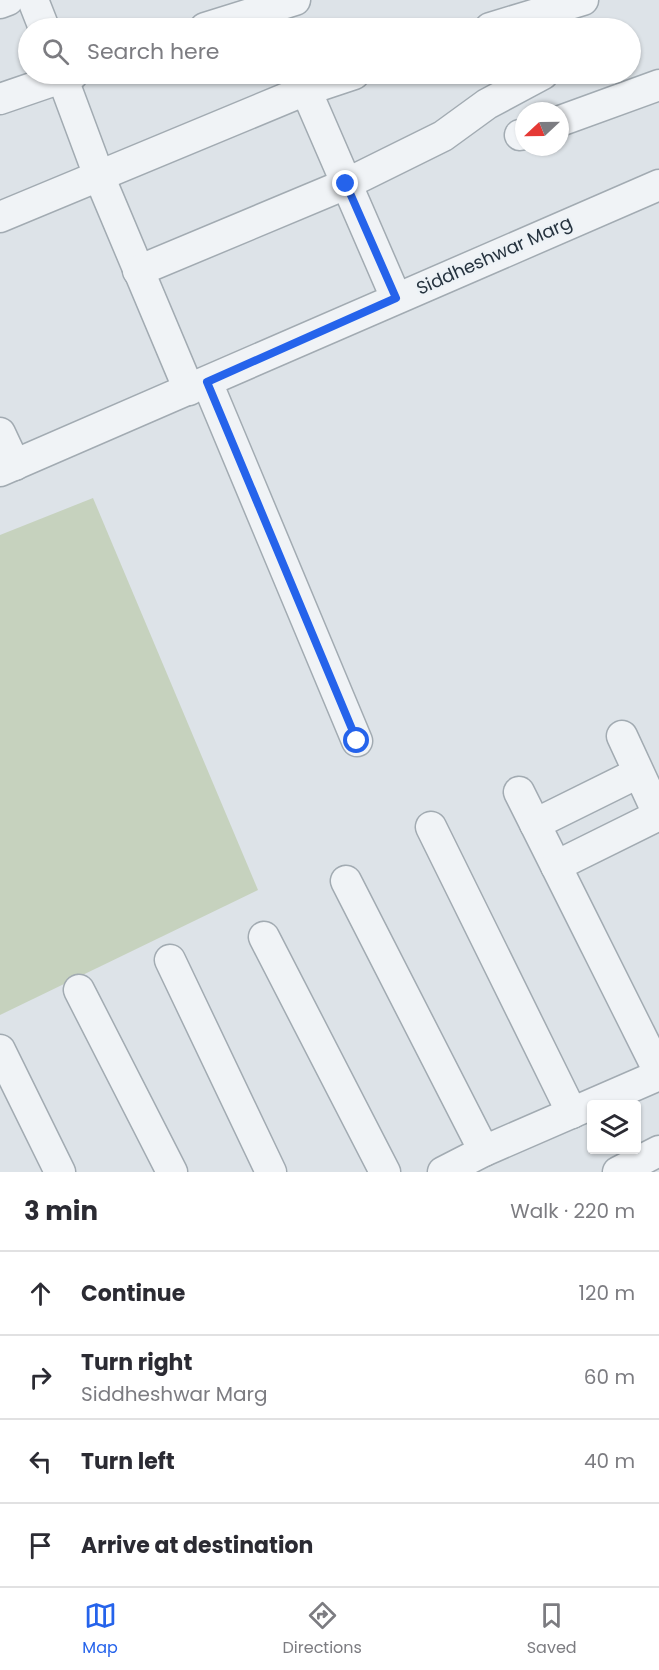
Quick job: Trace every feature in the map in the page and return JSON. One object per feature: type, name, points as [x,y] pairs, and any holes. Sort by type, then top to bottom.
[{"type":"street","points":[[0,3],[8,0]]},
{"type":"street","points":[[33,0],[40,18]]},
{"type":"street","points":[[523,18],[583,0]]},
{"type":"street","points":[[252,18],[281,12]]},
{"type":"street","points":[[0,99],[41,84]]},
{"type":"street","points":[[69,84],[99,176],[138,271],[198,386],[357,741]]},
{"type":"street","points":[[0,217],[99,176],[298,84]]},
{"type":"street","points":[[303,84],[396,298]]},
{"type":"street","points":[[138,271],[346,184],[443,135],[487,104],[524,84]]},
{"type":"street","points":[[569,118],[659,85]]},
{"type":"street","name":"Siddheshwar Marg","points":[[8,468],[659,185]]},
{"type":"street","points":[[0,433],[8,468]]},
{"type":"street","points":[[556,866],[659,815],[622,736]]},
{"type":"street","points":[[535,824],[638,773]]},
{"type":"street","points":[[444,1172],[484,1151],[659,1073],[519,792]]},
{"type":"street","points":[[431,827],[572,1113]]},
{"type":"street","points":[[346,881],[484,1151]]},
{"type":"street","points":[[264,938],[385,1172]]},
{"type":"street","points":[[170,960],[271,1172]]},
{"type":"street","points":[[79,990],[172,1172]]},
{"type":"street","points":[[0,1050],[60,1172]]},
{"type":"street","points":[[618,1172],[659,1151]]},
{"type":"green space","points":[[93,498],[258,890],[0,1015],[0,535]]},
{"type":"route","points":[[346,184],[396,298],[207,382],[357,741]]}]
